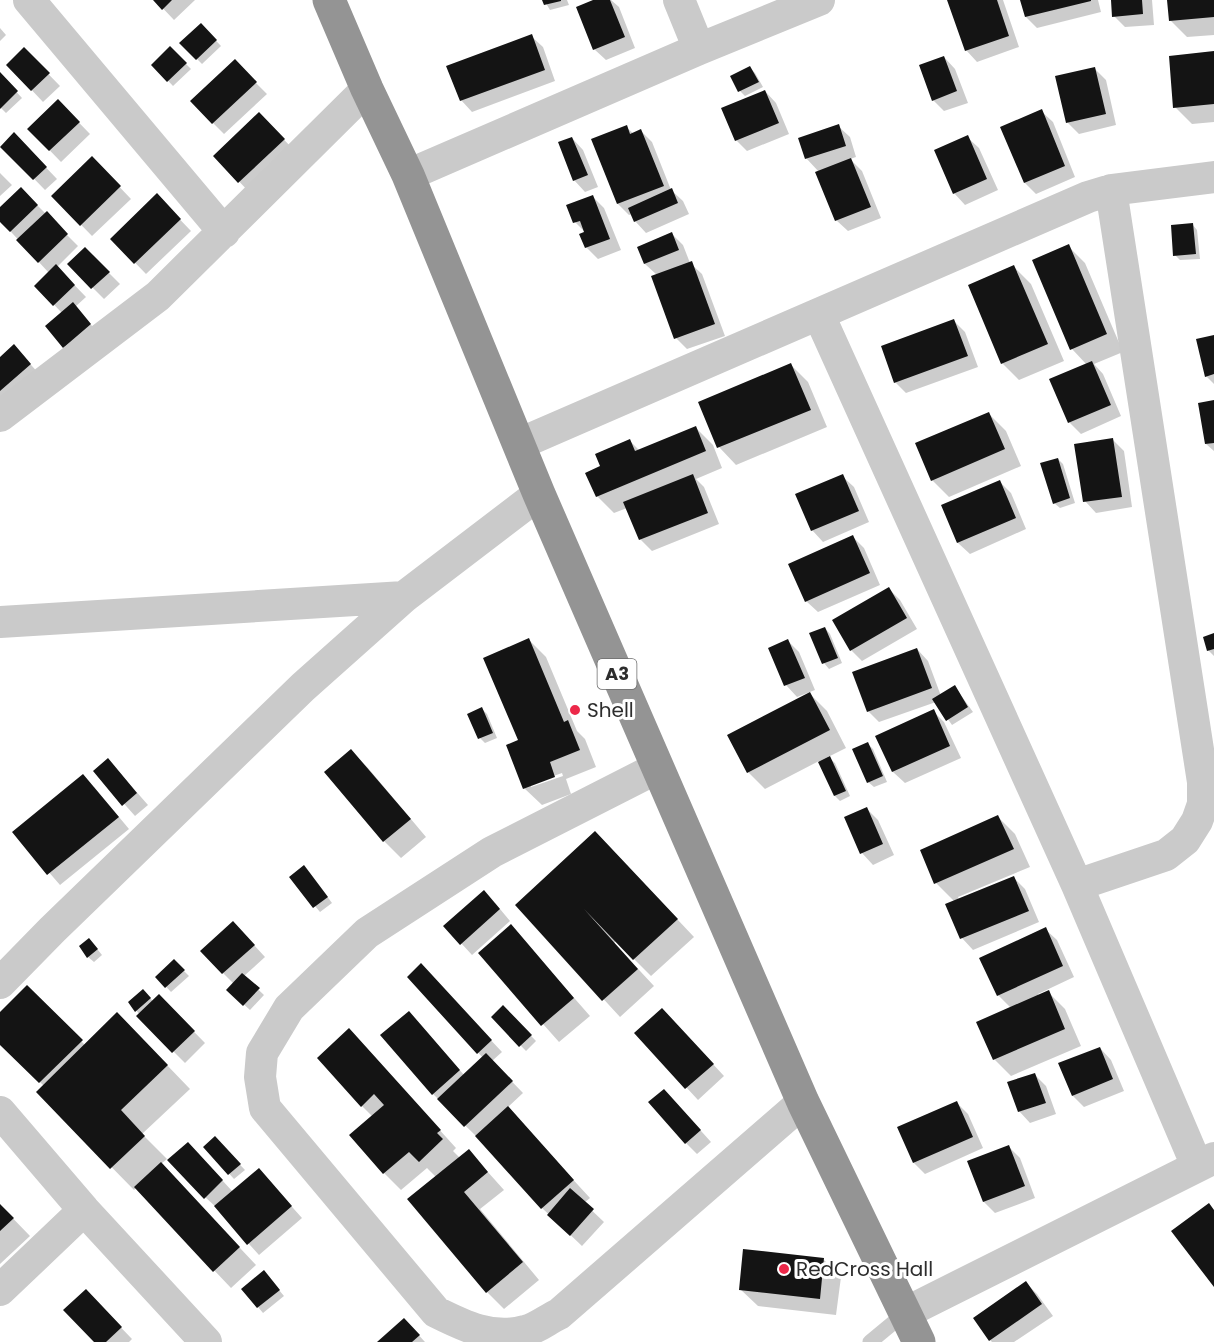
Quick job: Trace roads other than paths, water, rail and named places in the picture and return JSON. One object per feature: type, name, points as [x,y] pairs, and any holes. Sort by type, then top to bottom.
[{"type":"highway","name":"A3","points":[[329,0],[408,176],[539,494],[803,1102],[920,1342]]},
{"type":"street","points":[[29,0],[224,232]]},
{"type":"street","points":[[678,0],[699,49]]},
{"type":"street","points":[[408,176],[699,49],[819,0]]},
{"type":"street","points":[[0,416],[158,296],[367,89]]},
{"type":"street","points":[[519,444],[1088,197],[1111,189],[1214,177]]},
{"type":"street","points":[[1077,885],[1166,855],[1185,840],[1197,821],[1203,804],[1203,782],[1111,189]]},
{"type":"street","points":[[819,315],[1205,1162],[905,1313]]},
{"type":"street","points":[[0,983],[303,687],[404,597],[539,494]]},
{"type":"street","points":[[0,622],[404,597]]},
{"type":"street","points":[[657,768],[492,852],[367,933],[290,1008],[262,1053],[260,1077],[265,1108],[436,1311],[467,1328],[496,1334],[526,1331],[558,1314],[803,1102]]},
{"type":"street","points":[[0,1112],[84,1210],[206,1342]]},
{"type":"street","points":[[0,1290],[84,1210]]},
{"type":"lane","points":[[870,1342],[905,1313]]},
{"type":"place","name":"Shell","points":[[575,710]]},
{"type":"place","name":"RedCross Hall","points":[[784,1269]]}]
